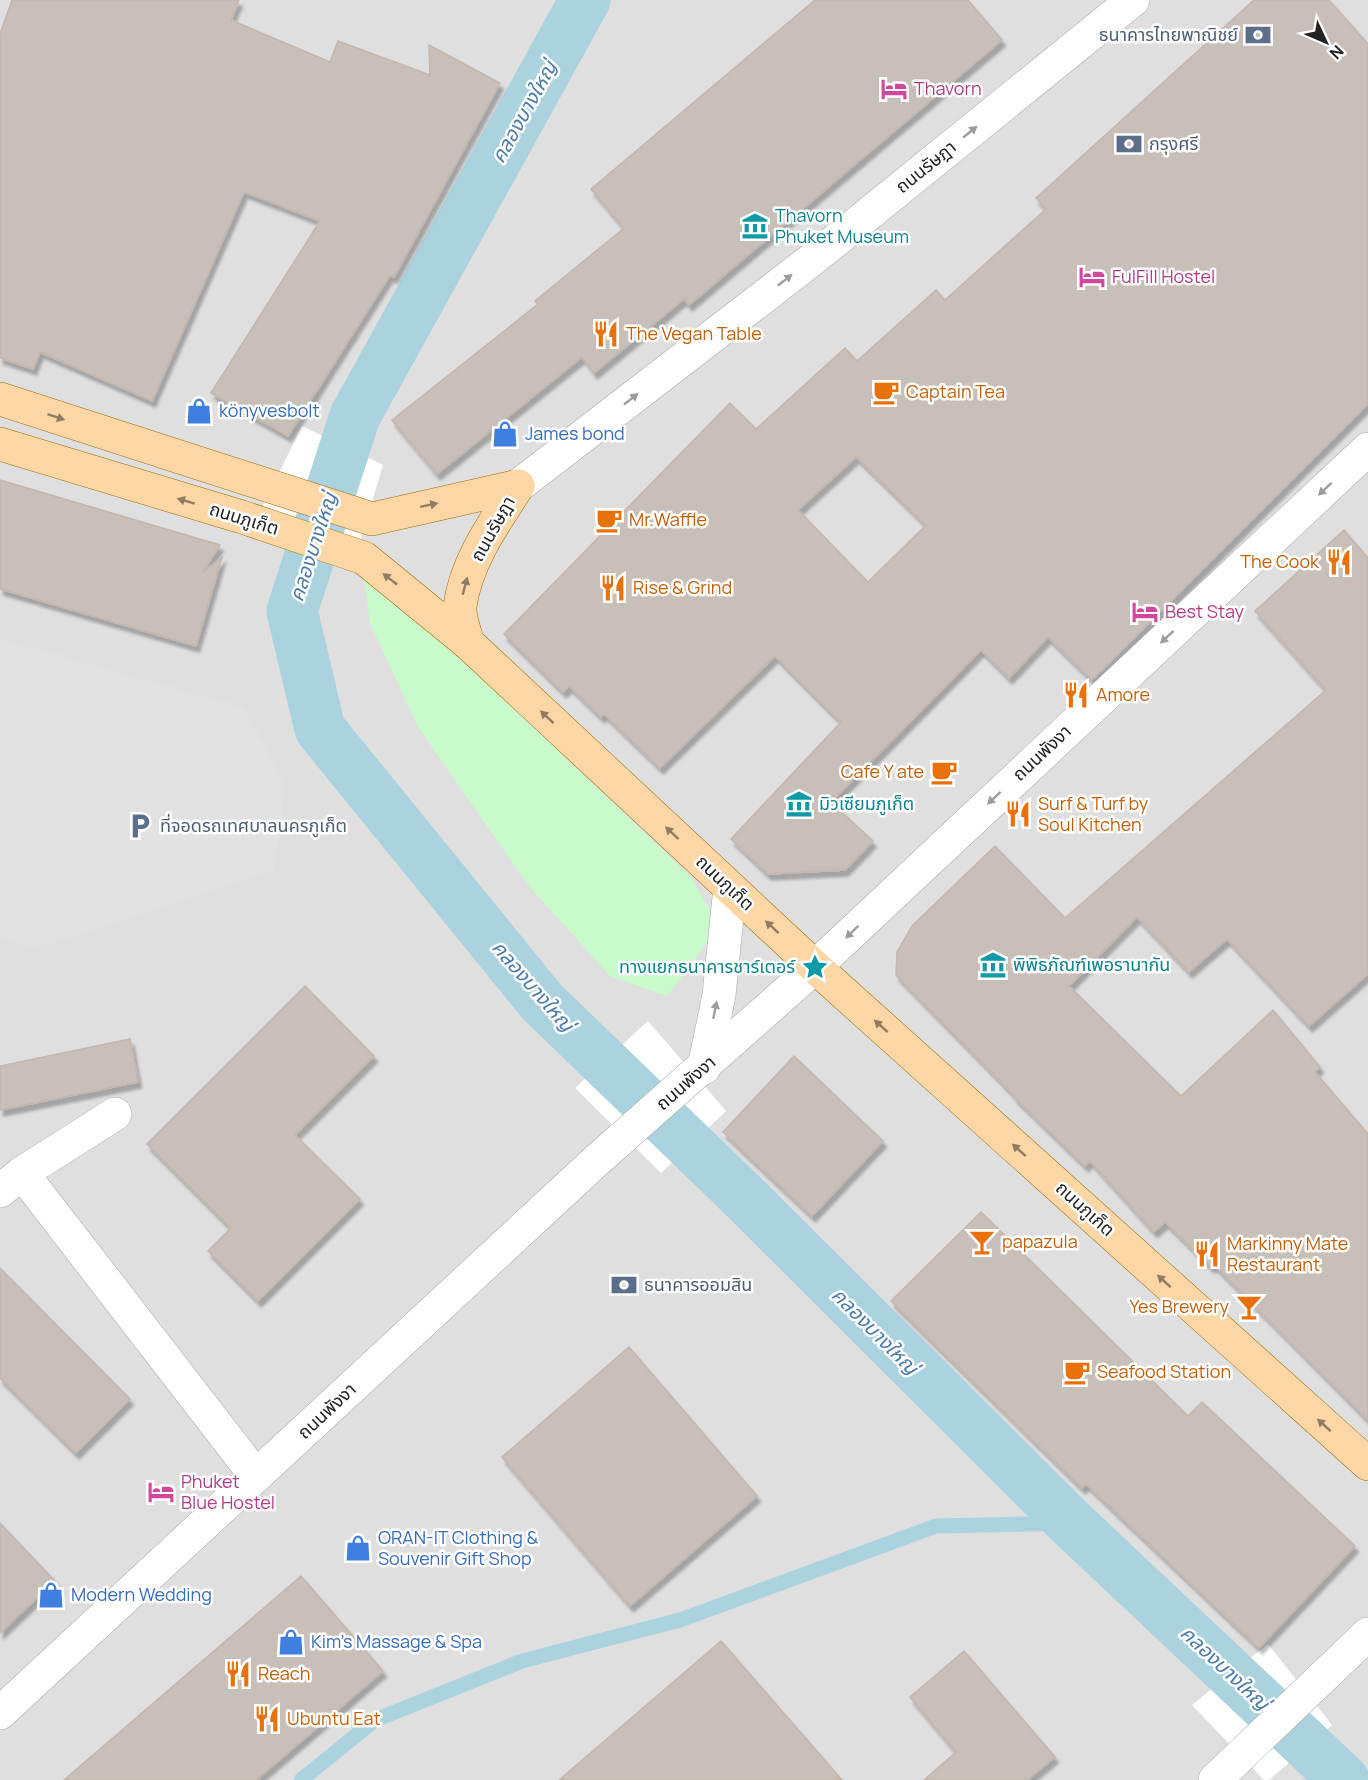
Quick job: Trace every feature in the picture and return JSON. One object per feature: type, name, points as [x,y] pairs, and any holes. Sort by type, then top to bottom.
[{"type":"main road","name":"ถนนรัษฎา","points":[[0,399],[372,519],[518,486]]},
{"type":"main road","name":"ถนนภูเก็ต","points":[[0,444],[242,517],[364,558],[468,643],[815,967],[1368,1464]]},
{"type":"main road","name":"ถนนรัษฎา","points":[[468,643],[459,609],[468,577],[482,543],[518,486]]},
{"type":"street","name":"ถนนรัษฎา","points":[[518,486],[814,258],[1115,5]]},
{"type":"street","name":"ถนนพังงา","points":[[0,1713],[596,1161],[704,1068],[815,967],[1368,449]]},
{"type":"street","points":[[704,1068],[718,995],[730,888]]},
{"type":"street","points":[[115,1113],[11,1182],[256,1476]]},
{"type":"street","points":[[1217,1778],[1368,1634]]},
{"type":"shaded area","points":[[0,0],[1368,0],[1368,1780],[0,1780]]},
{"type":"shaded area","name":"ที่จอดรถเทศบาลนครภูเก็ต","points":[[0,638],[243,707],[285,782],[274,870],[38,948],[0,938]]},
{"type":"green space","points":[[362,565],[690,876],[711,912],[711,938],[667,996],[610,976],[528,885],[418,727],[370,623]]},
{"type":"pier","points":[[302,426],[383,465],[354,562],[250,532]]},
{"type":"pier","points":[[648,1021],[726,1111],[661,1173],[575,1088]]},
{"type":"pier","points":[[1268,1644],[1332,1725],[1269,1780],[1264,1780],[1192,1705]]},
{"type":"building","points":[[12,0],[239,0],[231,20],[330,62],[338,41],[430,75],[429,45],[500,83],[394,277],[390,275],[288,436],[211,393],[320,221],[244,192],[152,401],[40,352],[33,369],[0,358],[0,34]]},
{"type":"building","points":[[815,0],[968,0],[1002,40],[689,305],[684,299],[594,373],[582,357],[437,474],[392,420],[538,304],[535,301],[624,228],[591,189]]},
{"type":"building","points":[[1254,0],[1329,0],[1368,44],[1368,404],[1092,680],[1048,637],[1009,678],[981,650],[831,802],[873,841],[845,870],[768,874],[731,839],[841,722],[775,656],[660,768],[604,714],[601,717],[569,686],[563,692],[504,634],[730,403],[756,429],[845,348],[857,361],[936,290],[945,300],[1046,209],[1036,198]],"holes":[[[856,457],[926,525],[868,582],[798,510]]]},
{"type":"building","points":[[0,480],[220,545],[202,573],[222,557],[196,646],[0,589]]},
{"type":"building","points":[[1344,530],[1368,558],[1368,974],[1309,1026],[1227,939],[1189,972],[1137,917],[1069,986],[1181,1096],[1273,1010],[1320,1067],[1315,1072],[1368,1134],[1368,1420],[1214,1265],[1211,1267],[1165,1222],[1154,1232],[1090,1161],[1085,1166],[1014,1097],[896,975],[897,952],[912,926],[995,846],[1065,918],[1326,690],[1255,611]]},
{"type":"building","points":[[305,986],[374,1056],[295,1135],[360,1199],[258,1301],[208,1251],[231,1228],[147,1144]]},
{"type":"building","points":[[130,1039],[138,1082],[0,1110],[0,1066]]},
{"type":"building","points":[[794,1056],[883,1141],[812,1216],[723,1132]]},
{"type":"building","points":[[981,1212],[1188,1416],[1202,1402],[1355,1546],[1259,1648],[1086,1484],[1082,1488],[891,1301]]},
{"type":"building","points":[[0,1268],[130,1399],[76,1453],[0,1378]]},
{"type":"building","points":[[629,1347],[757,1496],[630,1606],[502,1457]]},
{"type":"building","points":[[0,1523],[55,1581],[0,1633]]},
{"type":"building","points":[[301,1576],[383,1671],[256,1780],[64,1780]]},
{"type":"building","points":[[721,1641],[842,1780],[559,1780]]},
{"type":"building","points":[[964,1651],[1055,1757],[1027,1780],[924,1780],[956,1752],[910,1697]]},
{"type":"waterway","name":"คลองบางใหญ่","points":[[585,0],[355,416],[292,611],[320,729],[542,1002],[745,1198],[1071,1523],[1344,1780]]},
{"type":"waterway","points":[[301,1780],[375,1720],[522,1661],[680,1620],[936,1526],[1071,1523]]},
{"type":"place","name":"ธนาคารไทยพาณิชย์","points":[[1258,35]]},
{"type":"place","name":"Thavorn","points":[[894,89]]},
{"type":"place","name":"กรุงศรี","points":[[1129,144]]},
{"type":"place","name":"Thavorn Phuket Museum","points":[[755,226]]},
{"type":"place","name":"FulFill Hostel","points":[[1092,277]]},
{"type":"place","name":"The Vegan Table","points":[[606,334]]},
{"type":"place","name":"Captain Tea","points":[[886,392]]},
{"type":"place","name":"könyvesbolt","points":[[199,411]]},
{"type":"place","name":"James bond","points":[[505,434]]},
{"type":"place","name":"Mr.Waffle","points":[[609,520]]},
{"type":"place","name":"The Cook","points":[[1339,562]]},
{"type":"place","name":"Rise & Grind","points":[[613,588]]},
{"type":"place","name":"Best Stay","points":[[1145,612]]},
{"type":"place","name":"Amore","points":[[1076,695]]},
{"type":"place","name":"Cafe Y ate","points":[[944,772]]},
{"type":"place","name":"มิวเซียมภูเก็ต","points":[[799,804]]},
{"type":"place","name":"Surf & Turf by Soul Kitchen","points":[[1018,814]]},
{"type":"place","name":"ที่จอดรถเทศบาลนครภูเก็ต","points":[[140,826]]},
{"type":"place","name":"พิพิธภัณฑ์เพอรานากัน","points":[[993,965]]},
{"type":"place","name":"ทางแยกธนาคารชาร์เตอร์","points":[[815,967]]},
{"type":"place","name":"papazula","points":[[982,1242]]},
{"type":"place","name":"Markinny Mate Restaurant","points":[[1207,1254]]},
{"type":"place","name":"ธนาคารออมสิน","points":[[624,1285]]},
{"type":"place","name":"Yes Brewery","points":[[1249,1307]]},
{"type":"place","name":"Seafood Station","points":[[1077,1372]]},
{"type":"place","name":"Phuket Blue Hostel","points":[[161,1492]]},
{"type":"place","name":"ORAN-IT Clothing & Souvenir Gift Shop","points":[[358,1548]]},
{"type":"place","name":"Modern Wedding","points":[[51,1595]]},
{"type":"place","name":"Kim's Massage & Spa","points":[[291,1642]]},
{"type":"place","name":"Reach","points":[[238,1674]]},
{"type":"place","name":"Ubuntu Eat","points":[[267,1719]]}]
